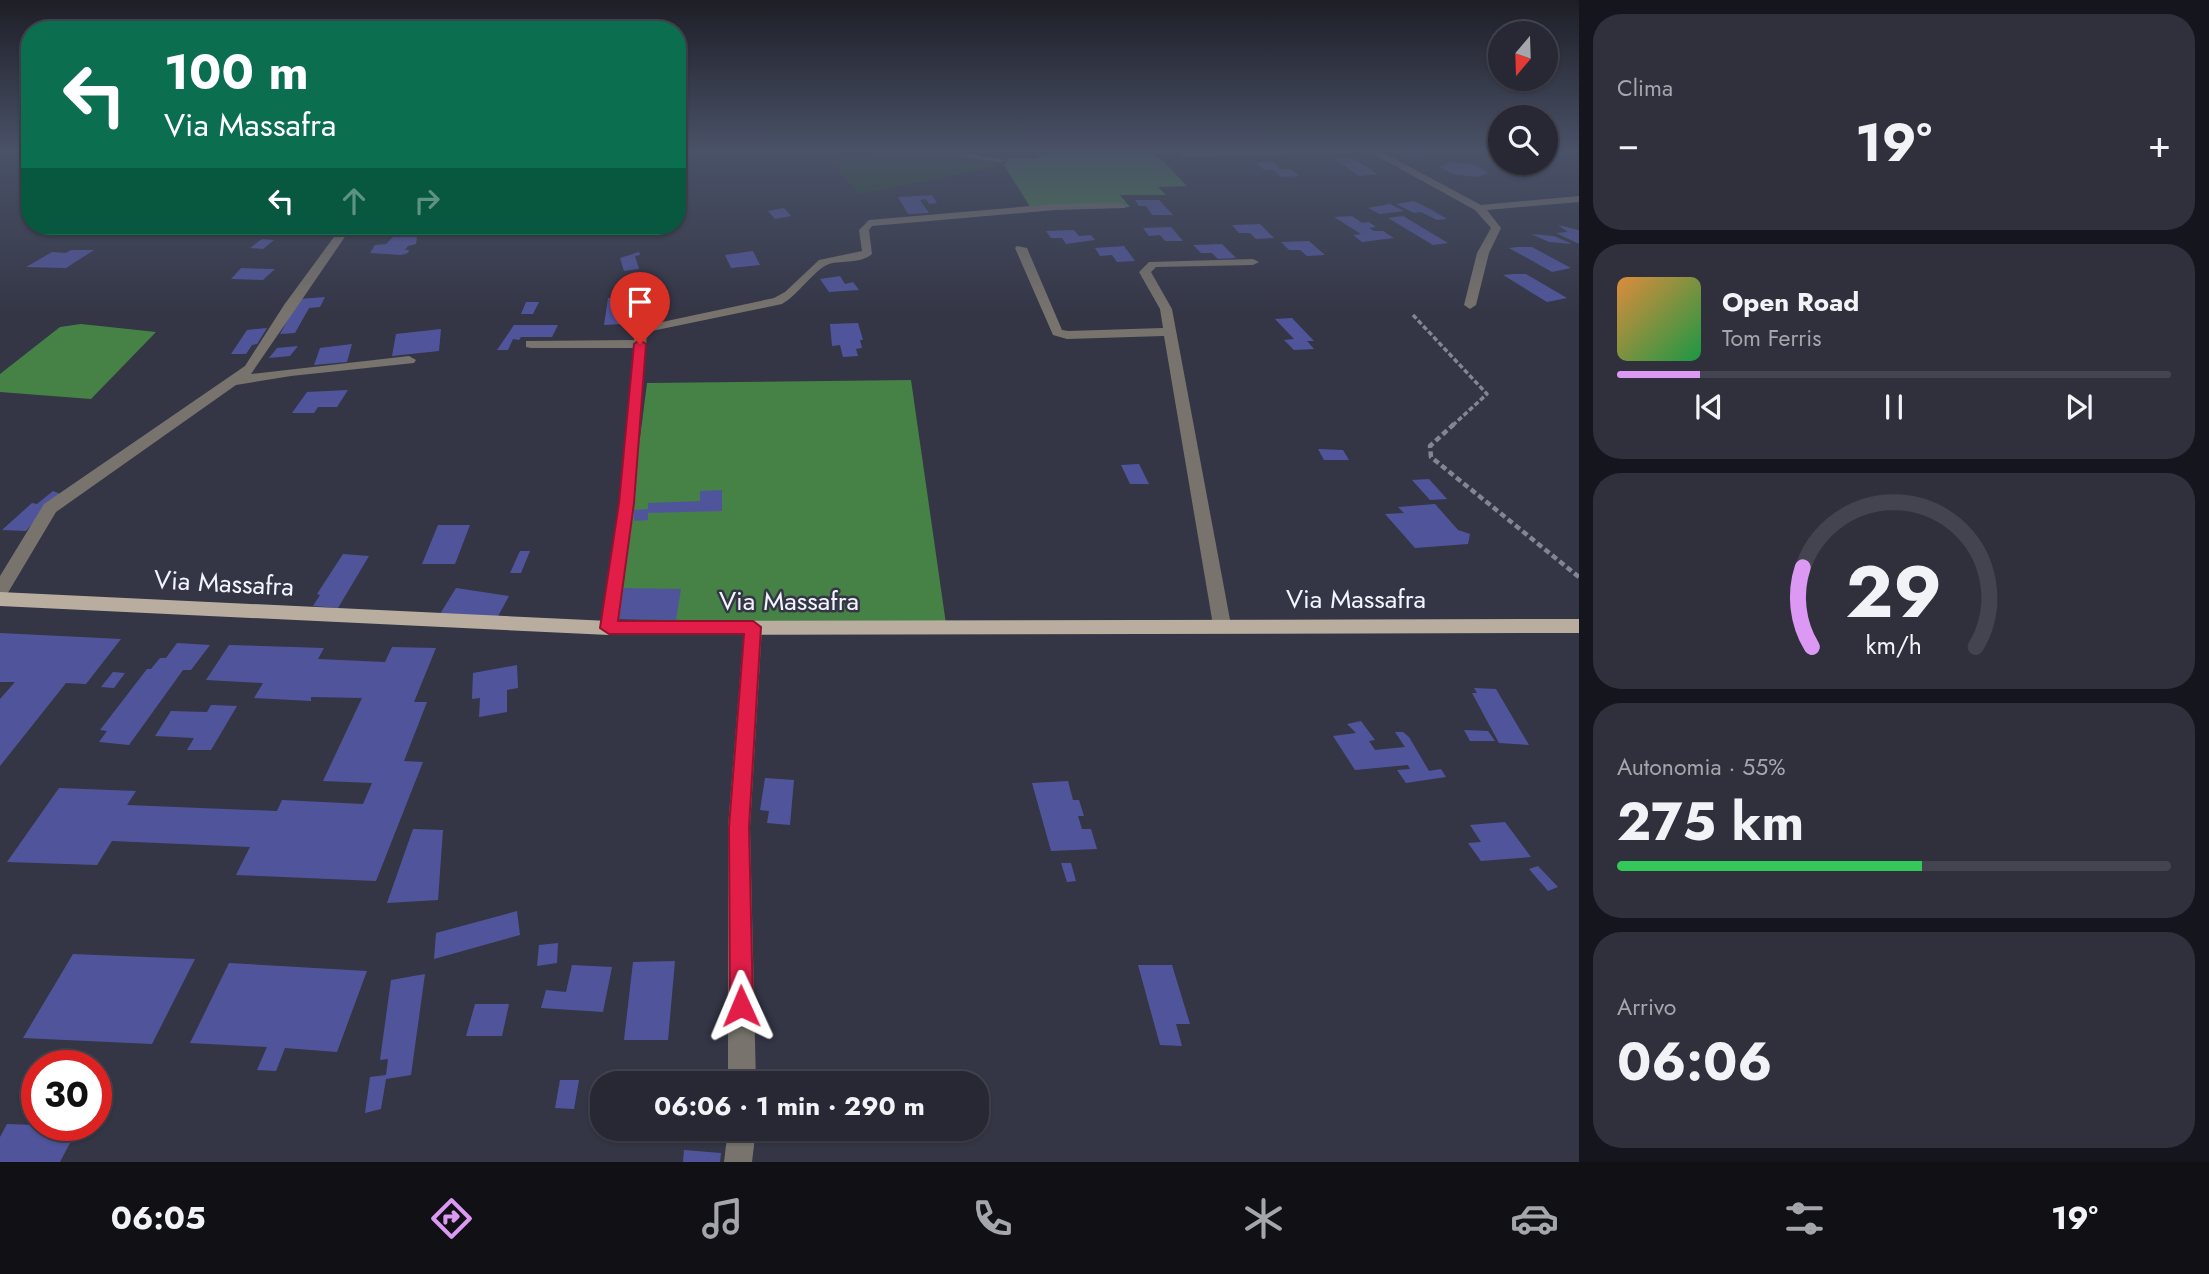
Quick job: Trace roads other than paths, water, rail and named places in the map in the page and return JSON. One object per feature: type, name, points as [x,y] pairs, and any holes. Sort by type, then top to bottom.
[{"type":"main road","name":"Via Massafra","points":[[0,599],[609,628],[1579,626]]},
{"type":"street","points":[[1470,305],[1483,253],[1496,228],[1474,205]]},
{"type":"street","points":[[1479,208],[1510,205]]},
{"type":"street","points":[[530,344],[641,337],[778,301],[789,295],[823,262],[863,256],[868,252],[864,230],[869,223],[1055,207],[1121,206]]},
{"type":"street","points":[[0,591],[50,508],[250,369],[266,349],[287,310],[341,235]]},
{"type":"street","points":[[1021,248],[1057,332],[1067,335],[1170,332]]},
{"type":"street","points":[[1222,625],[1166,310],[1145,272],[1153,264],[1253,262]]},
{"type":"street","points":[[609,628],[627,503],[648,283]]},
{"type":"street","points":[[236,381],[291,372],[410,360]]},
{"type":"street","points":[[742,1071],[739,827],[753,627]]},
{"type":"street","points":[[738,1162],[741,1141]]}]
